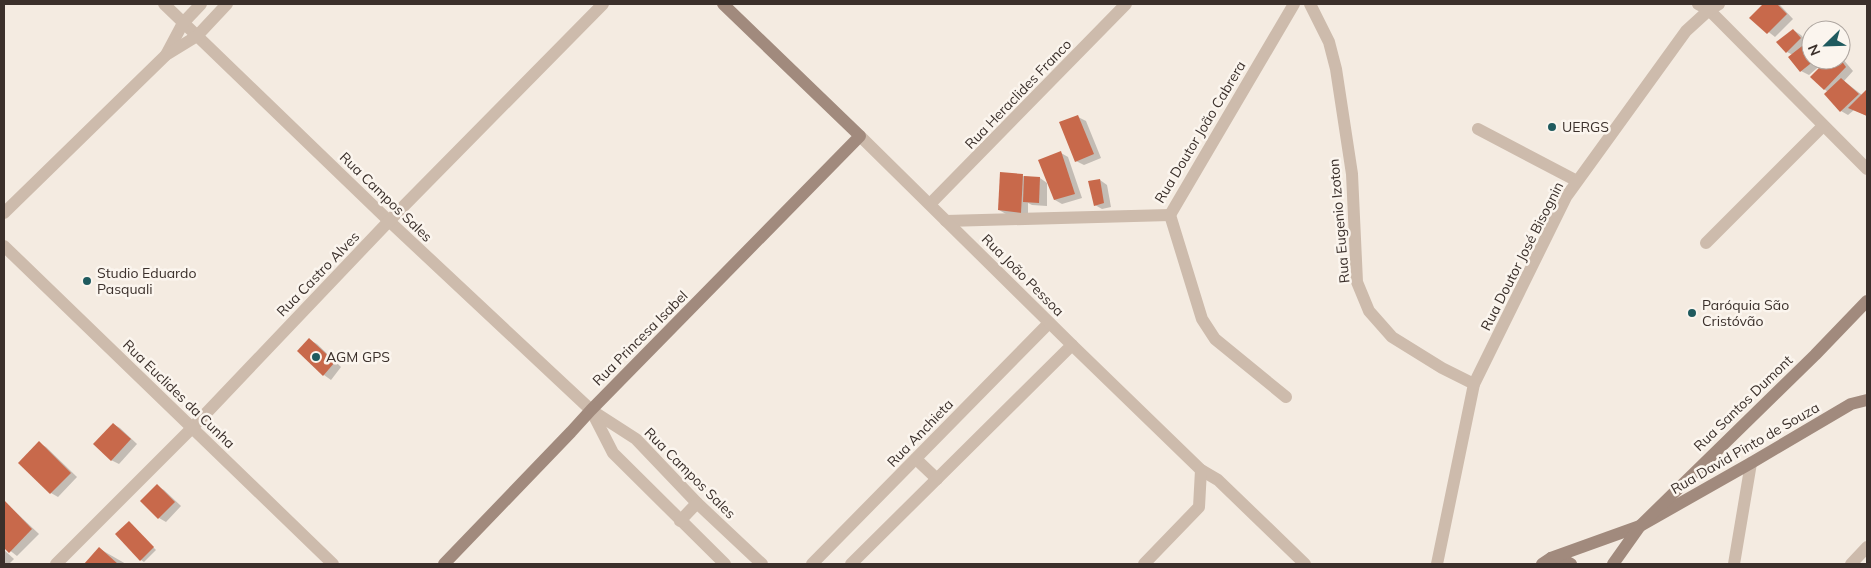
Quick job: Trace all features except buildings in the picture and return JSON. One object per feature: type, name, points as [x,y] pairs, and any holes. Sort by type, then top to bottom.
[{"type":"main road","name":"Rua João Pessoa","points":[[723,4],[860,136]]},
{"type":"main road","name":"Rua Princesa Isabel","points":[[444,564],[591,410],[860,136]]},
{"type":"main road","name":"Rua Santos Dumont","points":[[1613,564],[1640,526],[1815,355],[1867,301]]},
{"type":"main road","name":"Rua David Pinto de Souza","points":[[1640,526],[1851,404],[1867,400]]},
{"type":"main road","name":"Rua Santos Dumont","points":[[1547,561],[1640,526]]},
{"type":"main road","name":"Rua Santos Dumont","points":[[1547,561],[1562,559],[1571,564]]},
{"type":"street","name":"Rua Campos Sales","points":[[164,4],[389,221],[591,410],[636,439],[697,502],[762,564]]},
{"type":"street","points":[[166,55],[183,23],[201,4]]},
{"type":"street","points":[[4,213],[166,55],[196,36],[227,4]]},
{"type":"street","name":"Rua Castro Alves","points":[[56,564],[193,427],[389,221],[603,4]]},
{"type":"street","name":"Rua Heraclides Franco","points":[[930,204],[1126,4]]},
{"type":"street","name":"Rua Doutor João Cabrera","points":[[946,220],[1170,215],[1294,4]]},
{"type":"street","name":"Rua Eugenio Izoton","points":[[1310,4],[1329,42],[1336,69],[1352,174],[1357,282],[1369,310],[1392,338],[1442,368],[1474,384]]},
{"type":"street","points":[[1709,5],[1823,126],[1867,169]]},
{"type":"street","name":"Rua Doutor José Bisognin","points":[[1437,564],[1474,384],[1566,197],[1686,31],[1709,5]]},
{"type":"street","points":[[1706,243],[1823,126]]},
{"type":"street","points":[[1478,129],[1577,182]]},
{"type":"street","name":"Rua João Pessoa","points":[[860,136],[1201,470],[1218,480],[1305,564]]},
{"type":"street","points":[[1170,215],[1202,319],[1215,338],[1286,397]]},
{"type":"street","name":"Rua Euclides da Cunha","points":[[4,246],[333,564]]},
{"type":"street","name":"Rua Anchieta","points":[[812,564],[1049,323]]},
{"type":"street","points":[[851,564],[1072,345]]},
{"type":"street","name":"Rua Campos Sales","points":[[591,410],[612,453],[725,564]]},
{"type":"street","points":[[916,459],[937,479]]},
{"type":"street","points":[[1734,564],[1751,463]]},
{"type":"street","points":[[1144,564],[1199,508],[1201,470]]},
{"type":"street","points":[[680,521],[697,502]]},
{"type":"street","points":[[1851,564],[1867,547]]},
{"type":"place","name":"UERGS","points":[[1552,127]]},
{"type":"place","name":"Studio Eduardo Pasquali","points":[[87,281]]},
{"type":"place","name":"Paróquia São Cristóvão","points":[[1692,313]]},
{"type":"place","name":"AGM GPS","points":[[316,357]]}]
